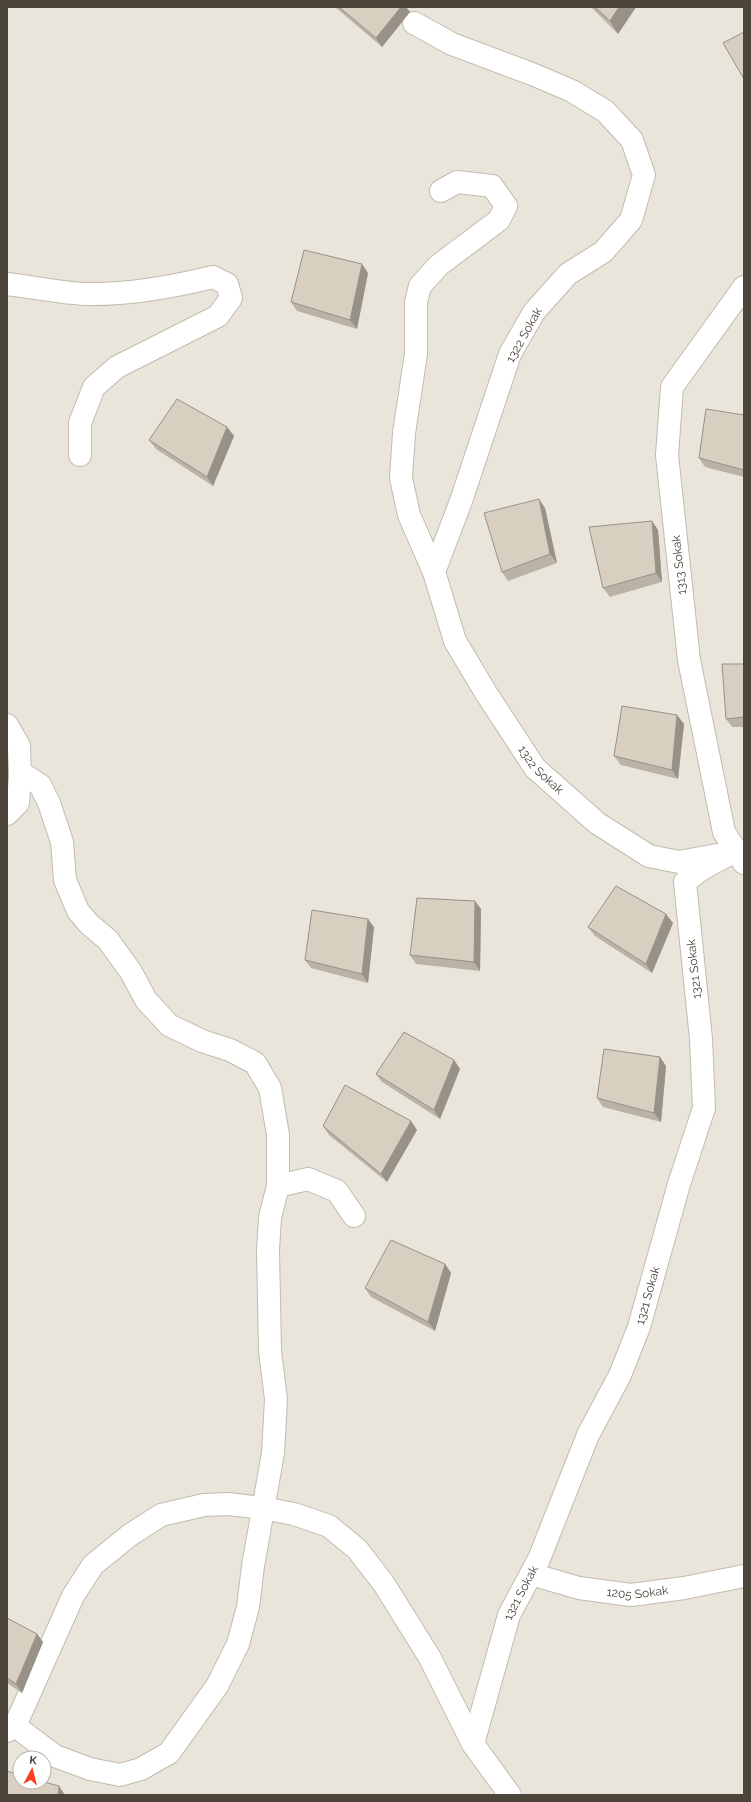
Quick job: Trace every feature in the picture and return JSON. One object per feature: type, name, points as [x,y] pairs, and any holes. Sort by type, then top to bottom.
[{"type":"street","name":"1322 Sokak","points":[[414,23],[452,44],[532,74],[572,91],[605,111],[632,140],[644,175],[631,220],[603,252],[568,274],[534,312],[510,354],[461,500],[434,572]]},
{"type":"street","name":"1322 Sokak","points":[[442,191],[457,182],[492,186],[506,206],[499,220],[434,271],[420,286],[416,302],[416,354],[404,433],[401,478],[409,515],[434,572],[455,641],[486,693],[535,768],[597,823],[649,856],[679,862],[741,855]]},
{"type":"street","points":[[7,284],[86,294],[133,291],[170,286],[213,276],[226,284],[230,298],[218,316],[117,367],[94,387],[80,423],[80,455]]},
{"type":"street","name":"1313 Sokak","points":[[741,855],[724,832],[689,660],[667,455],[672,387],[744,287]]},
{"type":"street","points":[[7,725],[18,746],[20,772],[18,803],[7,814]]},
{"type":"street","points":[[20,772],[40,785],[49,803],[62,842],[65,880],[78,911],[89,924],[108,940],[132,972],[146,1000],[169,1025],[202,1041],[230,1050],[255,1063],[270,1088],[278,1135],[278,1186],[270,1217],[268,1250],[270,1351],[276,1399],[273,1453],[263,1508],[248,1607],[238,1644],[217,1686],[169,1752],[141,1769],[120,1775],[90,1769],[55,1756],[11,1728],[73,1596],[93,1565],[130,1535],[161,1515],[204,1505],[228,1504],[263,1508],[294,1514],[329,1526],[357,1549],[384,1584],[430,1658],[473,1744],[510,1795]]},
{"type":"street","name":"1321 Sokak","points":[[473,1744],[510,1615],[531,1574],[558,1514],[588,1435],[620,1375],[639,1327],[679,1184],[704,1108],[701,1039],[685,882],[702,869],[741,855]]},
{"type":"street","points":[[278,1186],[308,1178],[337,1192],[354,1216]]},
{"type":"street","name":"1205 Sokak","points":[[531,1574],[580,1588],[631,1595],[684,1588],[744,1576]]},
{"type":"shaded area","points":[[7,7],[744,7],[744,1795],[7,1795]]},
{"type":"building","points":[[339,7],[401,7],[376,38]]},
{"type":"building","points":[[595,7],[619,7],[610,21]]},
{"type":"building","points":[[744,32],[744,79],[723,43]]},
{"type":"building","points":[[304,250],[362,264],[350,320],[291,302]]},
{"type":"building","points":[[177,399],[227,427],[207,477],[149,440]]},
{"type":"building","points":[[706,409],[744,415],[744,470],[699,458]]},
{"type":"building","points":[[539,499],[550,554],[502,572],[484,513]]},
{"type":"building","points":[[652,521],[656,573],[603,588],[589,527]]},
{"type":"building","points":[[722,664],[744,664],[744,717],[726,719]]},
{"type":"building","points":[[622,706],[677,715],[672,770],[614,756]]},
{"type":"building","points":[[616,886],[666,914],[646,964],[588,927]]},
{"type":"building","points":[[417,898],[475,901],[474,962],[410,955]]},
{"type":"building","points":[[312,910],[368,919],[362,974],[305,960]]},
{"type":"building","points":[[404,1032],[454,1060],[434,1110],[376,1074]]},
{"type":"building","points":[[604,1049],[660,1057],[654,1113],[597,1098]]},
{"type":"building","points":[[345,1085],[411,1121],[381,1174],[323,1126]]},
{"type":"building","points":[[391,1240],[445,1264],[428,1322],[365,1288]]},
{"type":"building","points":[[7,1618],[37,1634],[16,1684],[7,1678]]},
{"type":"building","points":[[7,1771],[12,1773],[12,1790],[52,1790],[52,1784],[59,1786],[58,1795],[7,1795]]}]
